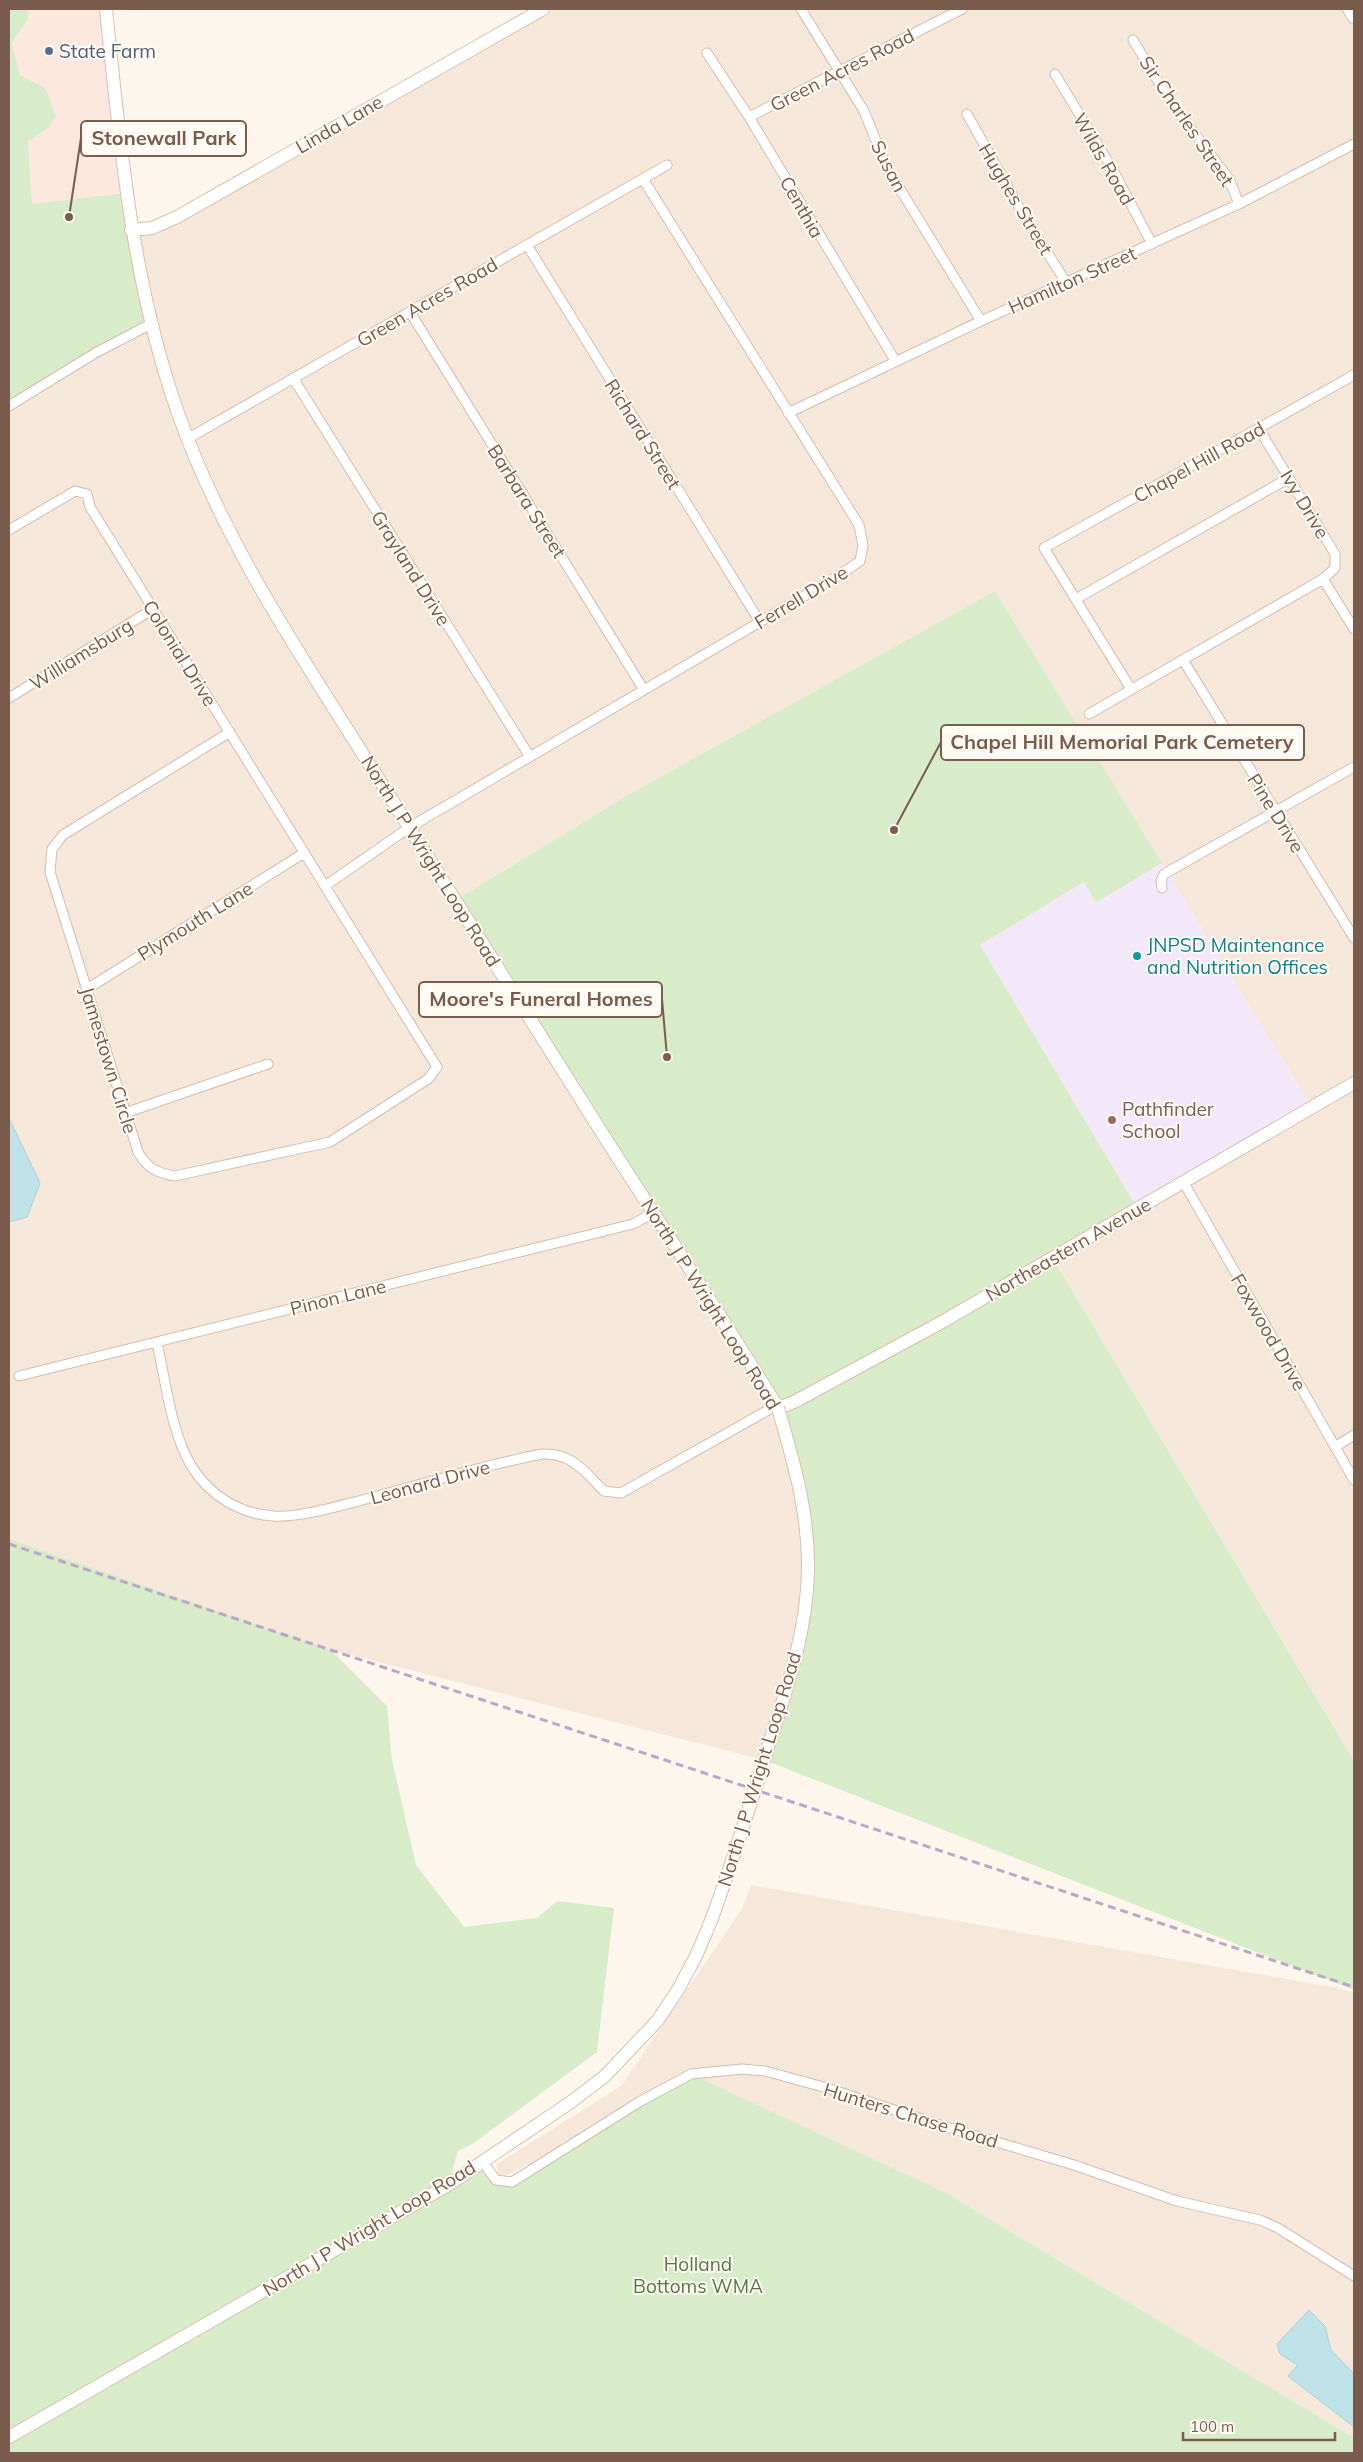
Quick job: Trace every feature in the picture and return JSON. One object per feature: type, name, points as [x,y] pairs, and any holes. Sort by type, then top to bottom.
[{"type":"main road","name":"North J P Wright Loop Road","points":[[9,2437],[448,2186],[584,2092],[605,2076],[629,2052],[658,2020],[679,1988],[711,1921],[793,1672],[806,1602],[808,1571],[806,1519],[801,1486],[778,1408],[410,827],[264,592],[207,486],[188,439],[151,324],[131,230],[106,9]]},
{"type":"main road","name":"Linda Lane","points":[[131,230],[152,228],[177,217],[543,9]]},
{"type":"main road","points":[[1349,9],[1354,18]]},
{"type":"main road","name":"Northeastern Avenue","points":[[778,1408],[794,1402],[942,1322],[1354,1083]]},
{"type":"street","name":"Susan","points":[[801,9],[864,111],[886,166],[982,320]]},
{"type":"street","name":"Green Acres Road","points":[[749,117],[962,9]]},
{"type":"street","name":"Sir Charles Street","points":[[1133,40],[1170,101],[1229,179],[1239,204]]},
{"type":"street","name":"Centhia","points":[[706,52],[749,117],[896,362]]},
{"type":"street","name":"Wilds Road","points":[[1055,74],[1113,170],[1152,244]]},
{"type":"street","name":"Hughes Street","points":[[967,114],[1027,221],[1066,282]]},
{"type":"street","name":"Hamilton Street","points":[[788,413],[982,320],[1239,204],[1354,144]]},
{"type":"street","name":"Green Acres Road","points":[[188,439],[667,164]]},
{"type":"street","name":"Ferrell Drive","points":[[410,827],[848,570],[860,561],[863,551],[859,525],[643,179]]},
{"type":"street","name":"Richard Street","points":[[527,245],[760,622]]},
{"type":"street","name":"Barbara Street","points":[[410,312],[644,690]]},
{"type":"street","points":[[9,406],[98,352],[151,324]]},
{"type":"street","name":"Chapel Hill Road","points":[[1076,599],[1044,548],[1354,375]]},
{"type":"street","name":"Grayland Drive","points":[[293,378],[530,757]]},
{"type":"street","name":"Ivy Drive","points":[[1183,660],[1323,580],[1335,568],[1335,554],[1259,429]]},
{"type":"street","points":[[1132,689],[1076,599],[1289,478]]},
{"type":"street","name":"Colonial Drive","points":[[9,530],[75,491],[87,494],[90,507],[437,1067]]},
{"type":"street","points":[[1323,580],[1354,629]]},
{"type":"street","name":"Williamsburg","points":[[9,698],[153,609]]},
{"type":"street","points":[[1088,714],[1183,660]]},
{"type":"street","name":"Pine Drive","points":[[1183,660],[1354,938]]},
{"type":"street","name":"Jamestown Circle","points":[[230,732],[63,835],[52,849],[50,872],[125,1113],[138,1152],[146,1166],[160,1174],[175,1176],[330,1142],[428,1079],[437,1067]]},
{"type":"street","points":[[1162,888],[1161,882],[1164,874],[1354,766]]},
{"type":"street","points":[[325,886],[410,827]]},
{"type":"street","name":"Plymouth Lane","points":[[87,989],[304,853]]},
{"type":"street","points":[[125,1113],[268,1064]]},
{"type":"street","name":"Foxwood Drive","points":[[1184,1183],[1354,1480]]},
{"type":"street","name":"Pinon Lane","points":[[19,1376],[157,1344],[634,1224],[654,1213]]},
{"type":"street","name":"Leonard Drive","points":[[157,1344],[178,1436],[192,1467],[210,1489],[224,1500],[255,1514],[273,1516],[284,1516],[345,1505],[542,1454],[563,1456],[573,1460],[584,1468],[604,1491],[621,1492],[770,1409],[778,1408]]},
{"type":"street","points":[[1335,1447],[1354,1435]]},
{"type":"street","name":"Hunters Chase Road","points":[[482,2161],[496,2180],[512,2182],[639,2102],[691,2074],[742,2069],[765,2071],[827,2088],[943,2126],[1074,2165],[1177,2201],[1260,2220],[1278,2228],[1354,2276]]},
{"type":"shaded area","points":[[29,9],[106,9],[126,193],[32,205],[28,141],[50,127],[45,88],[20,75],[12,42],[28,19]]},
{"type":"shaded area","points":[[543,9],[1354,9],[1354,1083],[1312,1108],[995,591],[626,796],[456,900],[778,1408],[801,1486],[806,1602],[764,1760],[331,1650],[9,1539],[9,406],[131,230],[152,228]]},
{"type":"shaded area","points":[[1162,863],[1312,1108],[1138,1209],[980,945],[1084,882],[1097,903]]},
{"type":"shaded area","points":[[1354,1085],[1354,1761],[1053,1257]]},
{"type":"shaded area","points":[[751,1885],[1338,1988],[1354,1993],[1354,2438],[950,2195],[583,2138],[496,2180],[497,2164],[621,2086],[742,1909]]},
{"type":"green space","points":[[9,9],[29,9],[28,19],[12,43],[20,75],[45,88],[56,116],[50,127],[28,141],[32,204],[126,193],[151,324],[9,406]]},
{"type":"green space","points":[[995,591],[1162,863],[1096,903],[1084,882],[980,945],[1138,1209],[1053,1258],[1354,1761],[1354,1990],[764,1760],[793,1672],[807,1542],[778,1408],[456,900],[626,796]]},
{"type":"green space","name":"Holland Bottoms WMA","points":[[9,1539],[331,1650],[387,1706],[392,1760],[416,1865],[464,1927],[537,1918],[557,1901],[614,1908],[597,2052],[474,2143],[458,2151],[448,2185],[482,2164],[496,2180],[512,2182],[691,2074],[950,2195],[1354,2438],[1354,2453],[9,2453]]},
{"type":"water","points":[[9,1118],[40,1183],[27,1217],[9,1222]]},
{"type":"water","points":[[1309,2310],[1325,2326],[1331,2350],[1354,2374],[1354,2427],[1288,2376],[1298,2365],[1280,2354],[1277,2344]]},
{"type":"railway","points":[[9,1544],[1354,1987]]},
{"type":"place","name":"State Farm","points":[[49,51]]},
{"type":"place","name":"Stonewall Park","points":[[69,217]]},
{"type":"place","name":"Chapel Hill Memorial Park Cemetery","points":[[894,830]]},
{"type":"place","name":"JNPSD Maintenance and Nutrition Offices","points":[[1137,956]]},
{"type":"place","name":"Moore's Funeral Homes","points":[[667,1057]]},
{"type":"place","name":"Pathfinder School","points":[[1112,1120]]}]
